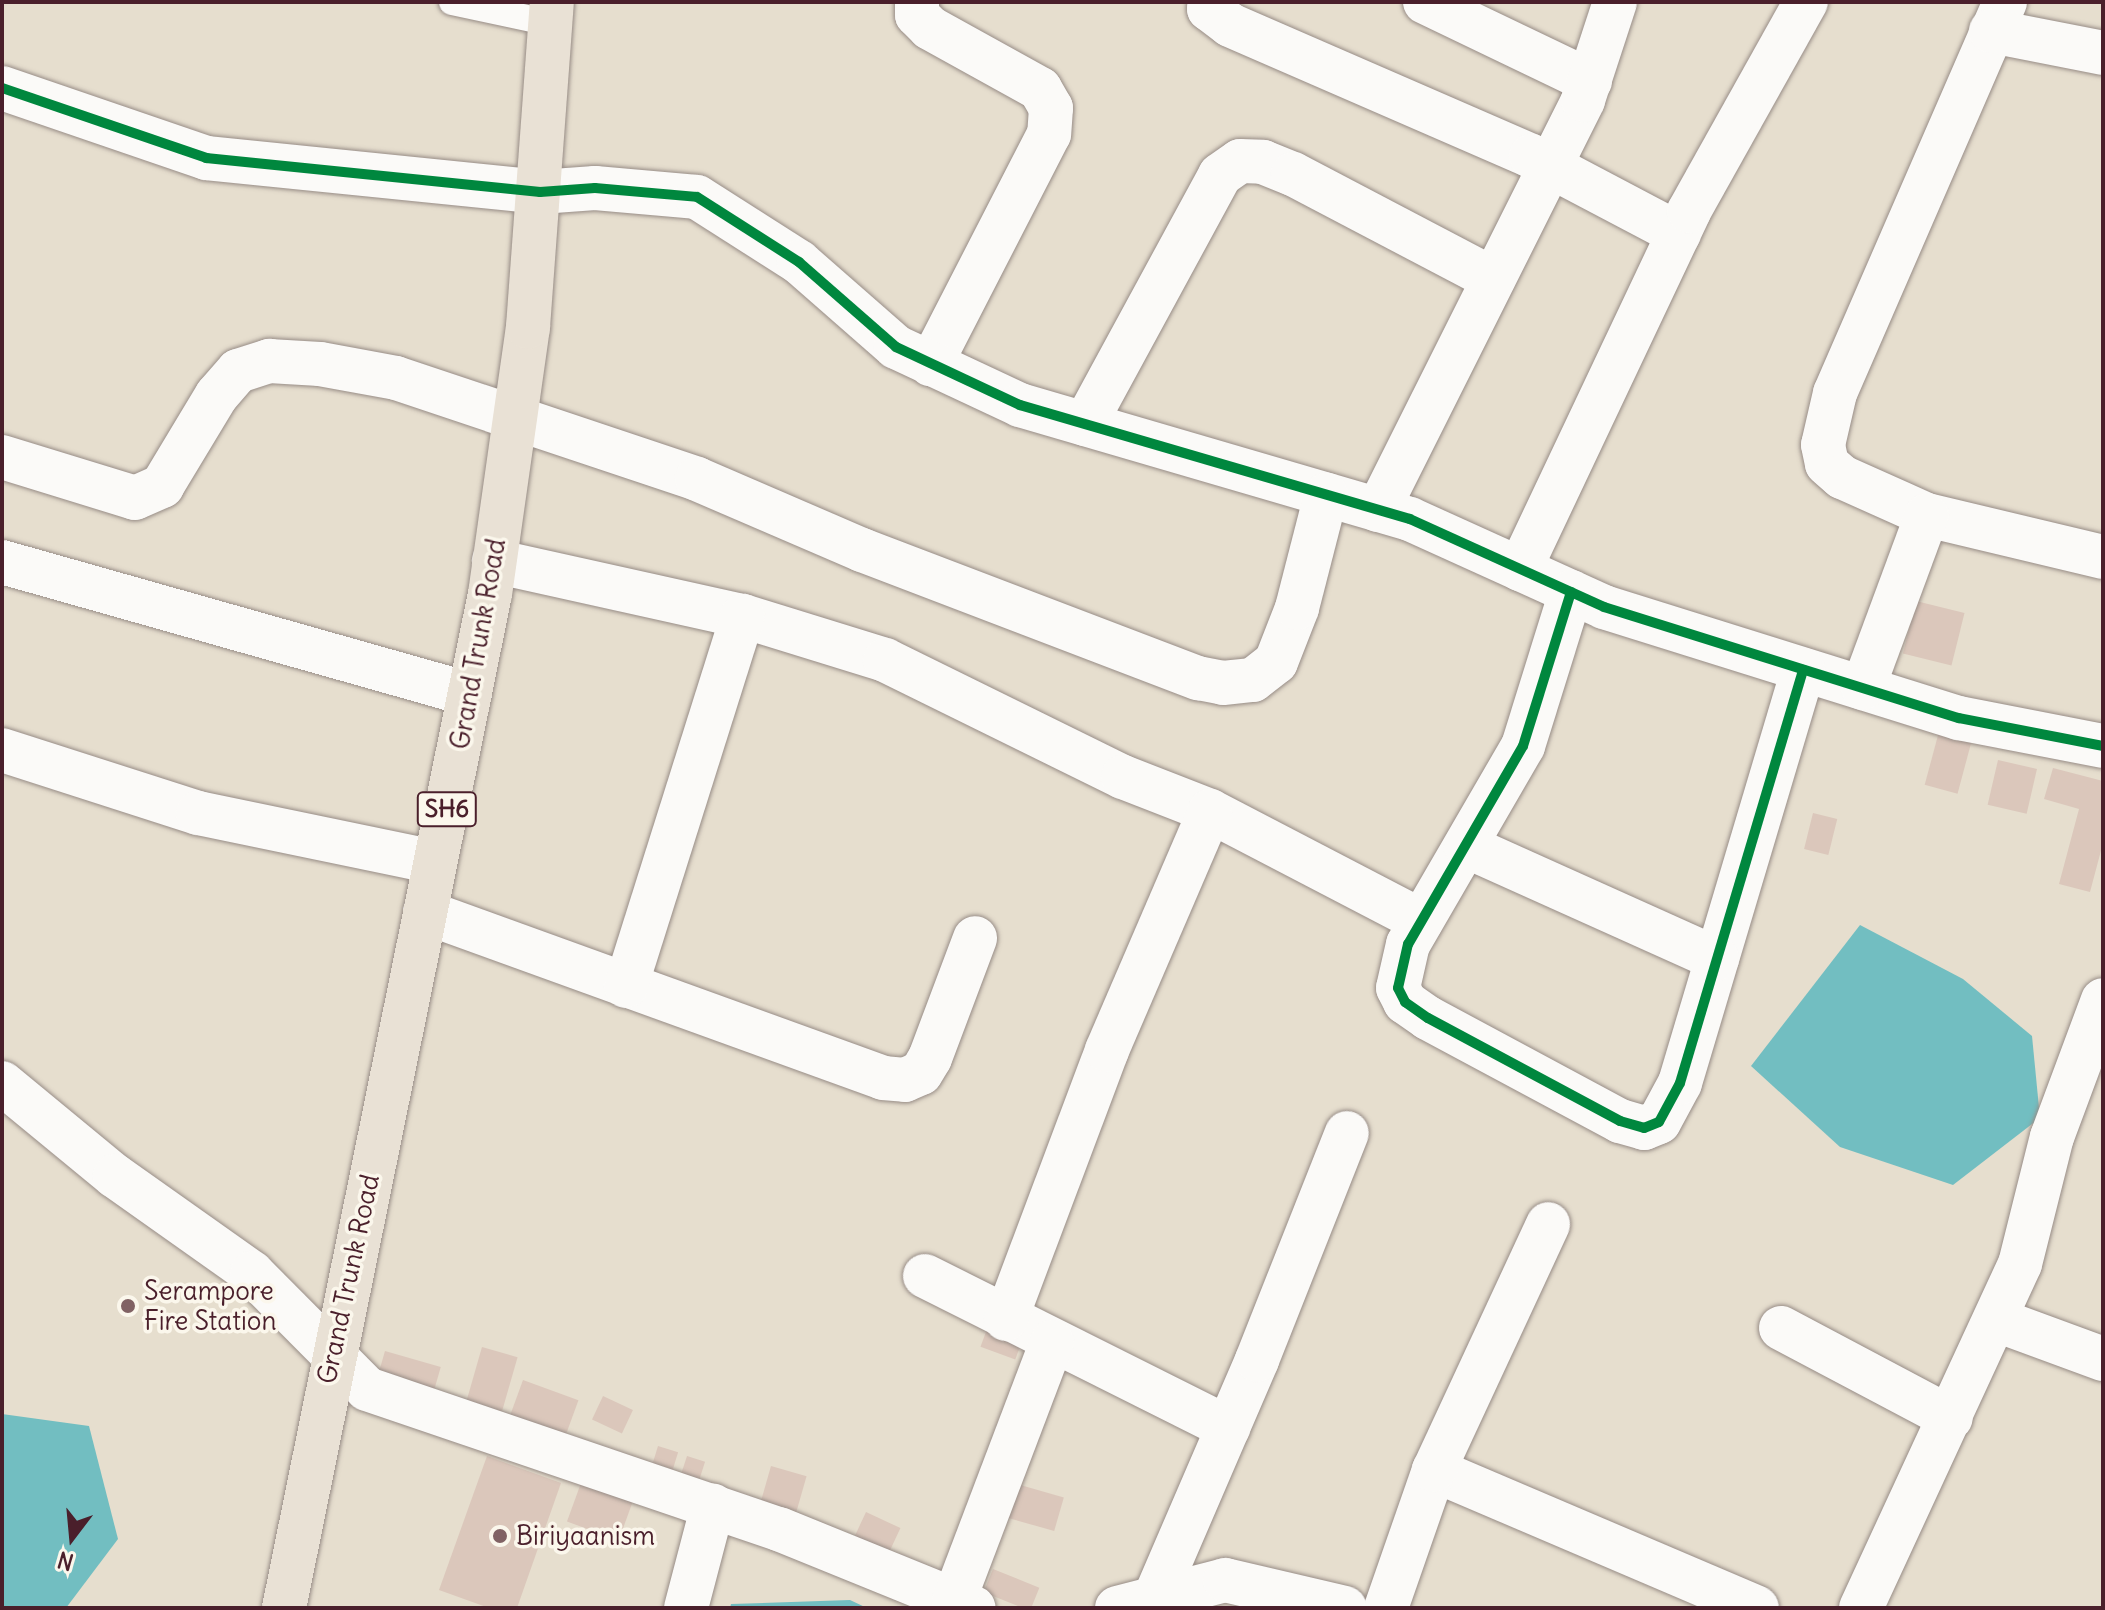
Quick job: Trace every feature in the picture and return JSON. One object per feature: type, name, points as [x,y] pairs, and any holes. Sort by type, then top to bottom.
[{"type":"main road","name":"Grand Trunk Road","points":[[284,1608],[332,1353],[470,694],[494,561],[515,420],[540,192],[552,13]]},
{"type":"street","points":[[917,2],[917,15],[930,28],[1040,89],[1051,108],[1049,134],[931,364]]},
{"type":"street","points":[[1425,2],[1590,81]]},
{"type":"street","points":[[1378,510],[1551,166],[1590,81],[1615,2]]},
{"type":"street","points":[[1520,569],[1679,234],[1806,2]]},
{"type":"street","points":[[1206,4],[1230,25],[1551,166],[1679,234]]},
{"type":"street","points":[[2103,53],[1998,16],[1835,393],[1823,445],[1827,464],[1842,477],[1927,515],[2103,557]]},
{"type":"street","points":[[4,94],[206,158],[540,192],[595,188],[697,197],[799,262],[896,347],[1020,405],[1378,510],[1571,592],[1803,670],[1959,718],[2103,746]]},
{"type":"street","points":[[1085,424],[1220,175],[1240,161],[1263,162],[1293,174],[1493,279]]},
{"type":"street","points":[[2,457],[135,498],[162,486],[217,395],[238,371],[269,361],[320,364],[396,378],[697,479],[862,550],[1198,678],[1223,683],[1253,680],[1276,662],[1297,608],[1326,495]]},
{"type":"street","points":[[1863,688],[1927,515]]},
{"type":"street","points":[[494,561],[743,616],[885,660],[1123,777],[1210,811],[1421,921]]},
{"type":"street","points":[[2,562],[470,694]]},
{"type":"street","points":[[1571,592],[1523,746],[1421,921],[1398,971],[1405,1002],[1620,1121],[1644,1128],[1659,1122],[1680,1083],[1803,670]]},
{"type":"street","points":[[626,986],[743,616]]},
{"type":"street","points":[[2,750],[198,813],[435,862]]},
{"type":"street","points":[[1006,1319],[1107,1050],[1210,811]]},
{"type":"street","points":[[1466,846],[1717,959]]},
{"type":"street","points":[[425,912],[883,1078],[905,1080],[921,1073],[930,1058],[975,938]]},
{"type":"street","points":[[1861,1608],[1997,1320],[2020,1264],[2052,1137],[2088,1085],[2103,1000]]},
{"type":"street","points":[[2,1083],[115,1176],[252,1273],[367,1389],[713,1505],[964,1604],[1052,1342]]},
{"type":"street","points":[[1136,1602],[1228,1428],[1347,1133]]},
{"type":"street","points":[[1386,1608],[1434,1470],[1548,1224]]},
{"type":"street","points":[[925,1276],[1228,1428]]},
{"type":"street","points":[[1997,1320],[2103,1359]]},
{"type":"street","points":[[1781,1328],[1951,1418]]},
{"type":"street","points":[[1434,1470],[1757,1608]]},
{"type":"street","points":[[686,1608],[713,1505]]},
{"type":"street","points":[[1136,1602],[1225,1580],[1345,1608]]},
{"type":"lane","points":[[452,2],[552,13]]},
{"type":"water","points":[[1860,925],[1963,979],[2032,1036],[2040,1118],[1953,1185],[1840,1147],[1751,1066]]},
{"type":"water","points":[[2,1414],[89,1426],[118,1539],[66,1608],[2,1608]]},
{"type":"water","points":[[850,1600],[867,1608],[730,1608],[731,1604]]},
{"type":"building","points":[[1916,601],[1965,613],[1951,665],[1903,653]]},
{"type":"building","points":[[1941,724],[1974,733],[1958,794],[1925,785]]},
{"type":"building","points":[[1998,760],[2037,769],[2027,814],[1988,805]]},
{"type":"building","points":[[2053,768],[2103,781],[2103,843],[2090,892],[2059,884],[2079,809],[2044,799]]},
{"type":"building","points":[[1813,813],[1837,819],[1828,855],[1804,849]]},
{"type":"building","points":[[987,1329],[1022,1342],[1015,1360],[981,1347]]},
{"type":"building","points":[[482,1347],[518,1357],[500,1417],[465,1407]]},
{"type":"building","points":[[385,1351],[441,1367],[432,1397],[376,1381]]},
{"type":"building","points":[[523,1380],[578,1400],[564,1439],[509,1419]]},
{"type":"building","points":[[603,1396],[633,1410],[622,1434],[592,1420]]},
{"type":"building","points":[[658,1446],[678,1452],[670,1478],[650,1472]]},
{"type":"building","name":"Biriyaanism","points":[[487,1456],[561,1483],[517,1608],[489,1608],[439,1590]]},
{"type":"building","points":[[687,1456],[705,1462],[696,1490],[678,1485]]},
{"type":"building","points":[[771,1466],[807,1476],[793,1524],[757,1514]]},
{"type":"building","points":[[1010,1482],[1064,1497],[1054,1531],[1000,1516]]},
{"type":"building","points":[[581,1483],[633,1502],[619,1540],[567,1522]]},
{"type":"building","points":[[866,1512],[900,1528],[886,1560],[851,1544]]},
{"type":"building","points":[[993,1569],[1039,1588],[1031,1608],[1023,1608],[984,1592]]},
{"type":"cycle path","points":[[2,88],[206,158],[540,192],[595,188],[697,197],[799,262],[896,347],[1020,405],[1410,519],[1604,607],[1959,718],[2103,746]]},
{"type":"cycle path","points":[[1571,592],[1523,746],[1408,944],[1398,988],[1405,1002],[1428,1018],[1620,1121],[1644,1128],[1659,1122],[1680,1083],[1803,670]]},
{"type":"place","name":"Serampore Fire Station","points":[[128,1306]]},
{"type":"place","name":"Biriyaanism","points":[[500,1536]]}]
